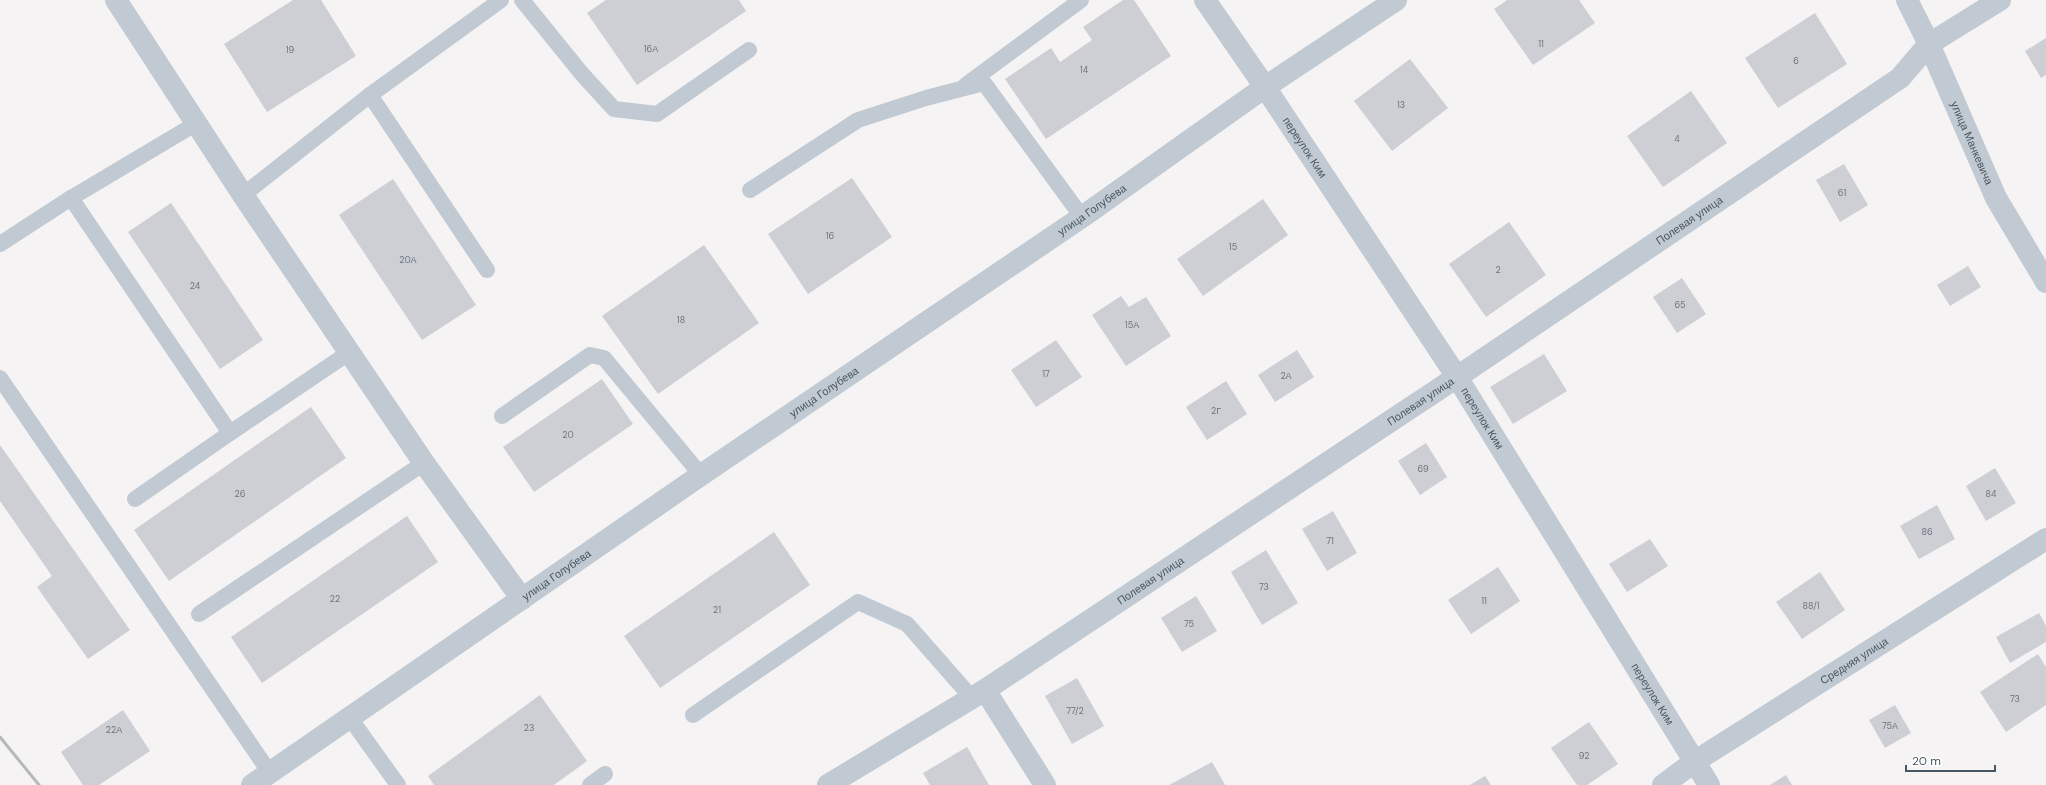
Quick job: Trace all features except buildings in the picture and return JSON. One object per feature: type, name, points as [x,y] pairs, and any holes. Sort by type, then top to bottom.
[{"type":"street","points":[[116,0],[197,122],[243,195],[424,463],[522,599]]},
{"type":"street","name":"переулок Ким","points":[[1205,0],[1265,87],[1457,377],[1709,785]]},
{"type":"street","name":"улица Голубева","points":[[252,785],[701,475],[1082,217],[1265,87],[1396,0]]},
{"type":"street","name":"улица Манкевича","points":[[1907,0],[1996,198],[2046,282]]},
{"type":"street","name":"Полевая улица","points":[[828,785],[979,694],[1457,377],[1900,78],[1928,44],[2000,0]]},
{"type":"street","name":"Средняя улица","points":[[1663,785],[1694,762],[2046,540]]},
{"type":"street","points":[[979,694],[1045,785]]},
{"type":"lane","points":[[243,195],[370,95],[501,0]]},
{"type":"lane","points":[[522,0],[582,74],[614,109],[657,114],[749,50]]},
{"type":"lane","points":[[958,90],[1081,0]]},
{"type":"lane","points":[[750,190],[858,120],[984,83],[1082,217]]},
{"type":"lane","points":[[370,95],[487,270]]},
{"type":"lane","points":[[0,244],[197,122]]},
{"type":"lane","points":[[72,198],[230,433]]},
{"type":"lane","points":[[135,499],[350,352]]},
{"type":"lane","points":[[502,416],[590,356],[604,358],[701,475]]},
{"type":"lane","points":[[0,378],[270,773]]},
{"type":"lane","points":[[199,614],[424,463]]},
{"type":"lane","points":[[694,715],[858,602],[907,624],[979,694]]},
{"type":"lane","points":[[350,718],[398,785]]},
{"type":"lane","points":[[590,785],[605,774]]},
{"type":"railway","points":[[0,737],[39,785]]}]
